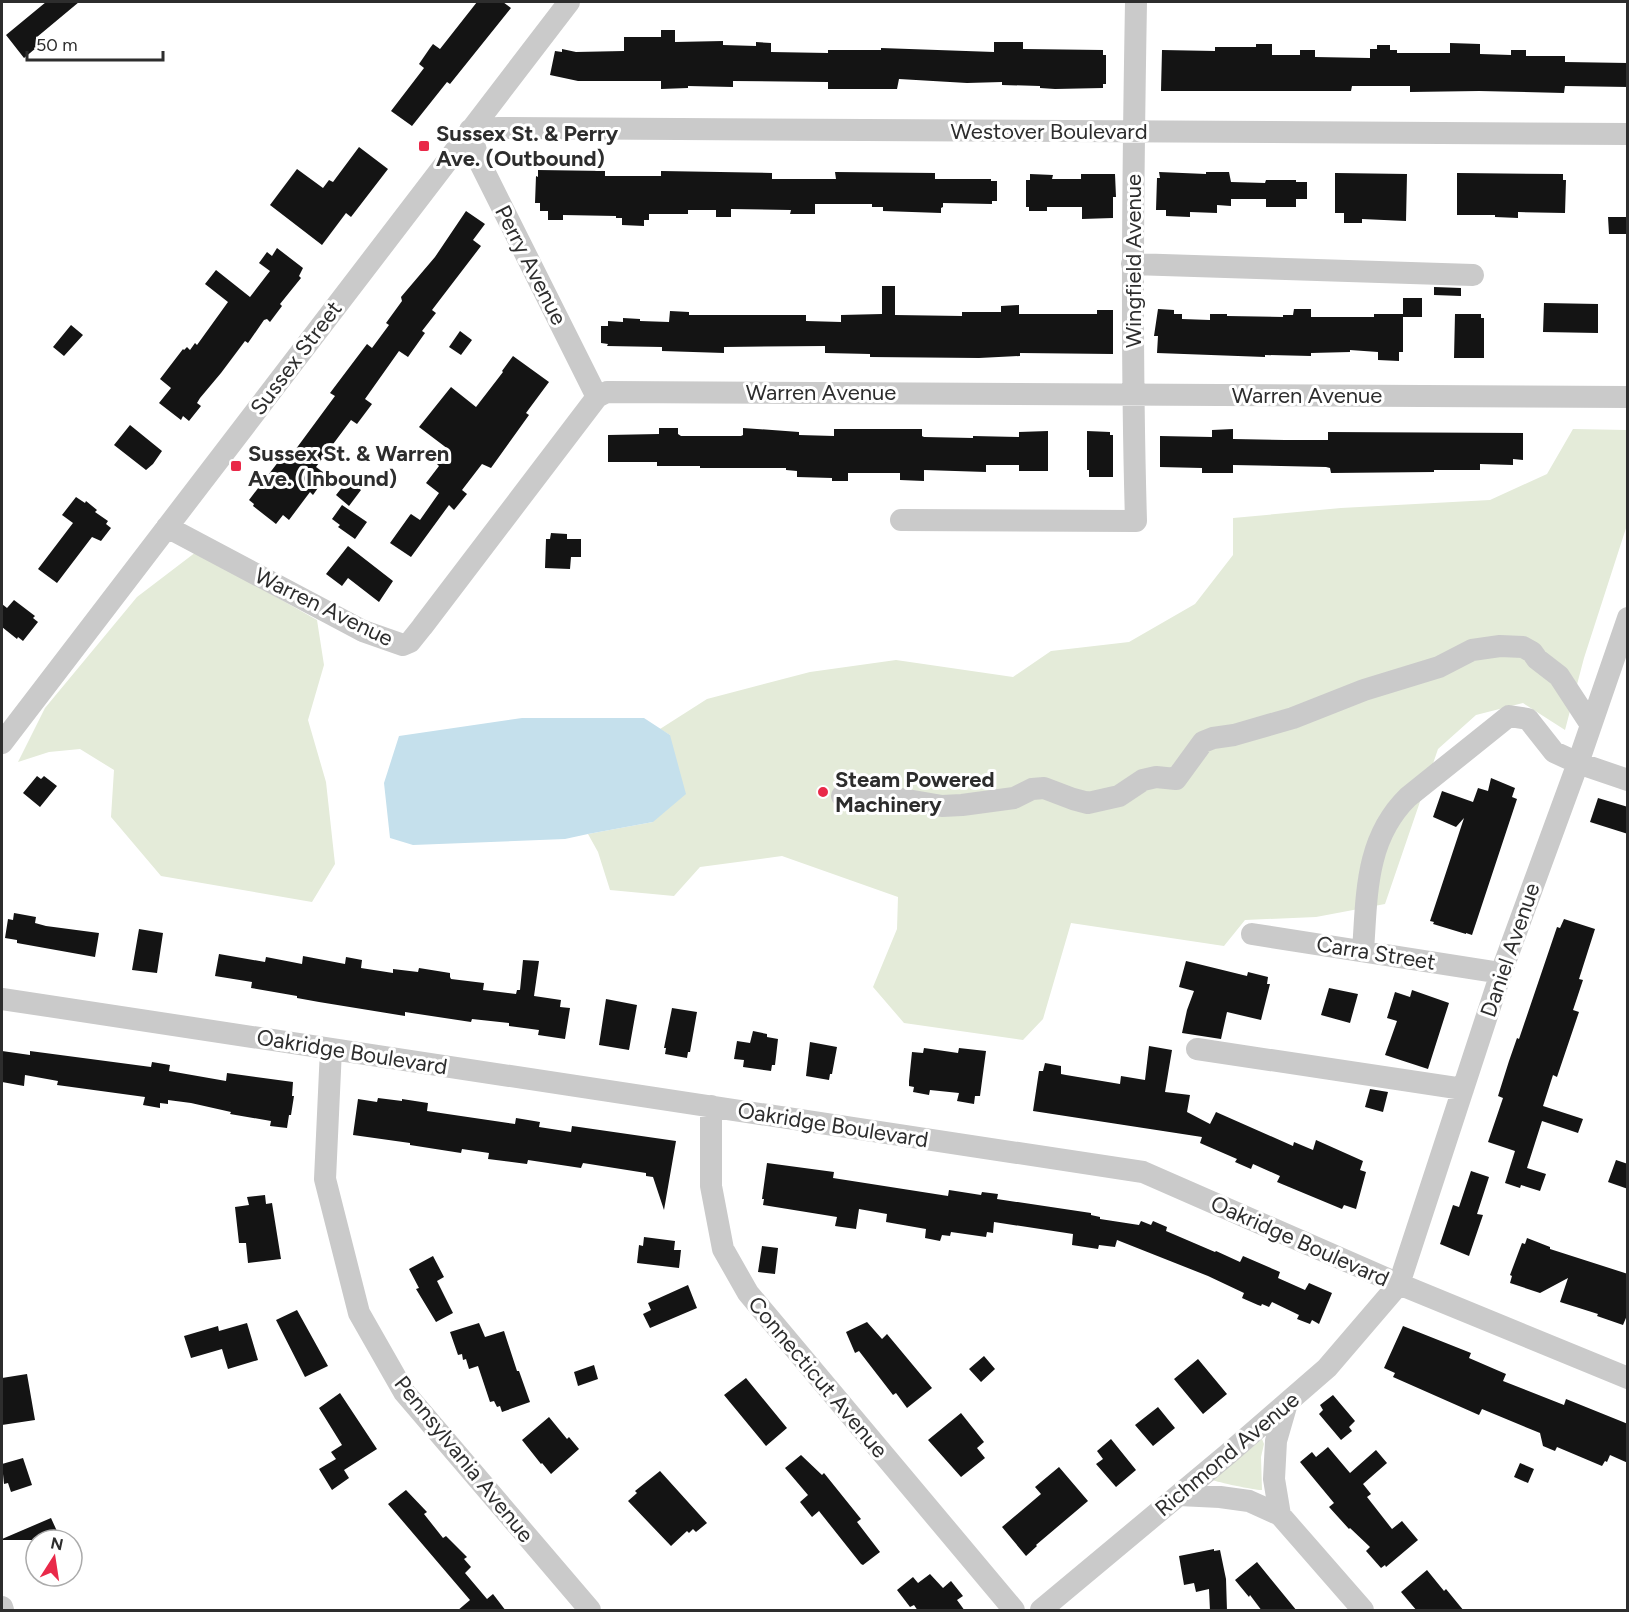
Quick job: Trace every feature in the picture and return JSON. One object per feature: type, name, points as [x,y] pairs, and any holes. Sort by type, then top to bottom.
[{"type":"street","name":"Sussex Street","points":[[2,743],[569,2]]},
{"type":"street","name":"Wingfield Avenue","points":[[901,520],[1136,521],[1132,394],[1132,264],[1136,2]]},
{"type":"street","name":"Westover Boulevard","points":[[470,130],[499,128],[1628,135]]},
{"type":"street","name":"Perry Avenue","points":[[470,130],[479,162],[597,397]]},
{"type":"street","points":[[1132,264],[1473,276]]},
{"type":"street","name":"Warren Avenue","points":[[167,527],[363,631],[403,645],[410,642],[422,627],[597,397],[607,392],[621,390],[1628,397]]},
{"type":"street","name":"Daniel Avenue","points":[[1399,1284],[1501,973],[1628,618]]},
{"type":"street","points":[[842,796],[867,792],[942,806],[1014,798],[1032,789],[1044,788],[1088,803],[1103,801],[1119,796],[1143,780],[1156,777],[1176,779],[1203,742],[1213,738],[1234,735],[1293,718],[1364,690],[1439,667],[1472,650],[1500,646],[1523,647],[1532,652],[1537,659],[1559,676],[1591,725]]},
{"type":"street","points":[[1363,951],[1369,868],[1382,832],[1394,810],[1509,716],[1528,719],[1554,752],[1628,780]]},
{"type":"street","name":"Carra Street","points":[[1252,934],[1501,973]]},
{"type":"street","name":"Oakridge Boulevard","points":[[2,999],[1143,1172],[1399,1284],[1628,1378]]},
{"type":"street","name":"Pennsylvania Avenue","points":[[331,1049],[325,1179],[359,1313],[404,1392],[590,1611]]},
{"type":"street","points":[[1197,1049],[1463,1089]]},
{"type":"street","name":"Connecticut Avenue","points":[[711,1106],[711,1186],[721,1239],[723,1249],[748,1293],[1014,1611]]},
{"type":"street","name":"Richmond Avenue","points":[[1049,1608],[1327,1368],[1399,1284]]},
{"type":"street","points":[[1280,1515],[1274,1479],[1276,1441],[1287,1403]]},
{"type":"street","points":[[1179,1495],[1249,1501],[1280,1515],[1363,1611]]},
{"type":"green space","points":[[1573,429],[1627,430],[1627,525],[1584,658],[1565,730],[1523,703],[1476,715],[1438,749],[1385,904],[1316,917],[1245,920],[1224,946],[1071,923],[1043,1019],[1023,1040],[904,1023],[873,987],[897,929],[898,897],[782,856],[700,867],[674,896],[610,890],[598,852],[588,834],[653,822],[670,735],[660,729],[707,699],[810,672],[896,660],[1013,677],[1051,651],[1129,642],[1195,604],[1233,555],[1233,518],[1341,508],[1490,500],[1547,474]]},
{"type":"green space","points":[[196,552],[317,620],[324,665],[308,720],[326,782],[335,864],[312,902],[161,876],[111,817],[114,770],[80,749],[49,752],[18,762],[45,708],[137,597]]},
{"type":"green space","points":[[1262,1439],[1264,1444],[1261,1457],[1262,1490],[1213,1480]]},
{"type":"water","points":[[522,718],[644,718],[670,735],[686,794],[653,822],[565,839],[413,845],[390,838],[384,783],[399,736]]},
{"type":"building","points":[[46,2],[79,2],[37,37],[42,43],[24,58],[6,35]]},
{"type":"building","points":[[477,2],[503,2],[511,8],[450,84],[447,82],[412,126],[391,111],[424,68],[419,64],[433,44],[440,49]]},
{"type":"building","points":[[661,30],[675,30],[675,42],[723,41],[723,45],[756,46],[756,42],[771,43],[771,52],[828,53],[828,50],[881,50],[881,48],[994,52],[994,42],[1023,42],[1023,49],[1103,50],[1103,55],[1106,55],[1106,84],[1103,84],[1103,88],[1055,89],[1040,88],[1040,86],[1002,85],[1002,82],[967,83],[899,79],[897,89],[828,89],[828,82],[733,81],[733,87],[688,86],[688,88],[661,89],[661,81],[578,81],[550,75],[555,51],[562,52],[562,49],[576,52],[624,51],[624,37],[661,37]]},
{"type":"building","points":[[1450,43],[1480,44],[1480,54],[1511,55],[1511,50],[1526,50],[1526,56],[1565,56],[1565,62],[1628,63],[1628,87],[1565,86],[1564,93],[1410,92],[1410,86],[1352,86],[1351,91],[1161,91],[1162,50],[1215,51],[1215,47],[1256,47],[1256,44],[1272,44],[1272,55],[1300,55],[1300,50],[1315,50],[1315,57],[1370,58],[1370,49],[1377,49],[1377,45],[1390,45],[1390,50],[1397,50],[1397,53],[1450,53]]},
{"type":"building","points":[[359,147],[388,169],[351,217],[346,213],[322,245],[270,205],[297,169],[323,188],[329,180],[333,182]]},
{"type":"building","points":[[538,170],[605,171],[605,176],[661,176],[661,171],[772,173],[772,179],[836,179],[835,172],[935,173],[935,179],[991,179],[991,181],[997,181],[997,201],[992,201],[992,204],[943,203],[941,213],[883,211],[883,207],[872,207],[872,204],[815,204],[815,214],[790,214],[791,210],[731,209],[731,217],[716,217],[716,210],[688,210],[688,214],[649,214],[649,220],[644,220],[644,226],[622,225],[622,218],[616,218],[616,216],[563,215],[563,220],[548,220],[548,211],[540,211],[540,203],[535,203]]},
{"type":"building","points":[[1159,172],[1206,174],[1206,172],[1229,172],[1231,182],[1265,183],[1266,180],[1296,180],[1296,182],[1307,182],[1307,199],[1296,199],[1296,207],[1266,207],[1266,199],[1231,199],[1231,206],[1217,205],[1217,213],[1190,212],[1190,217],[1166,216],[1166,210],[1156,210]]},
{"type":"building","points":[[1335,173],[1407,174],[1406,221],[1362,219],[1362,223],[1344,223],[1344,213],[1335,213]]},
{"type":"building","points":[[1457,173],[1563,174],[1563,180],[1566,180],[1565,213],[1518,212],[1518,218],[1495,217],[1495,215],[1457,215]]},
{"type":"building","points":[[1030,174],[1053,175],[1052,179],[1081,179],[1081,174],[1115,174],[1116,197],[1113,197],[1113,218],[1082,219],[1082,207],[1047,207],[1047,211],[1029,211],[1029,207],[1026,207],[1026,180],[1030,180]]},
{"type":"building","points":[[466,211],[485,224],[473,240],[481,246],[432,310],[436,313],[422,331],[425,333],[408,357],[399,351],[365,399],[372,404],[357,424],[351,420],[316,467],[327,475],[313,495],[310,492],[289,520],[283,515],[276,524],[253,506],[254,504],[249,500],[285,453],[290,457],[335,396],[330,393],[367,344],[372,348],[389,325],[386,323],[402,301],[401,297],[435,257]]},
{"type":"building","points":[[1608,217],[1628,217],[1628,234],[1609,234]]},
{"type":"building","points":[[277,248],[303,268],[299,276],[301,278],[280,304],[282,306],[270,322],[267,319],[264,320],[248,343],[245,341],[200,398],[197,403],[201,406],[189,421],[183,416],[181,420],[159,403],[171,388],[160,379],[183,349],[187,347],[190,350],[195,343],[197,345],[228,302],[205,284],[216,270],[250,297],[270,271],[259,263],[267,252],[272,256]]},
{"type":"building","points":[[882,286],[895,286],[895,315],[962,316],[962,312],[1001,312],[1001,306],[1019,305],[1019,314],[1097,314],[1097,310],[1113,310],[1113,354],[1020,353],[1020,356],[979,358],[870,357],[870,354],[825,353],[825,346],[724,347],[724,353],[662,351],[662,347],[607,346],[608,344],[601,343],[601,326],[608,326],[608,321],[623,322],[623,318],[669,322],[670,311],[689,312],[689,315],[806,315],[806,321],[841,322],[841,315],[882,314]]},
{"type":"building","points":[[1434,287],[1461,288],[1461,296],[1434,295]]},
{"type":"building","points":[[1403,298],[1422,298],[1422,317],[1403,317]]},
{"type":"building","points":[[1544,303],[1598,304],[1598,333],[1543,332]]},
{"type":"building","points":[[1158,309],[1174,310],[1174,314],[1182,314],[1182,319],[1210,320],[1210,314],[1283,317],[1283,315],[1293,315],[1294,309],[1311,309],[1311,317],[1374,317],[1374,314],[1403,314],[1403,352],[1399,352],[1399,361],[1378,360],[1378,352],[1350,350],[1350,352],[1311,353],[1311,356],[1265,355],[1265,357],[1157,353],[1158,336],[1154,336]]},
{"type":"building","points":[[1455,314],[1481,314],[1481,318],[1484,318],[1484,358],[1454,358]]},
{"type":"building","points":[[71,325],[83,335],[64,356],[53,347]]},
{"type":"building","points":[[460,331],[472,340],[461,355],[449,347]]},
{"type":"building","points":[[513,356],[549,382],[526,413],[529,415],[491,468],[482,464],[462,490],[467,494],[454,510],[449,505],[411,557],[390,543],[411,514],[420,520],[439,493],[426,483],[448,449],[419,427],[451,387],[476,407]]},
{"type":"building","points":[[130,425],[162,451],[146,470],[114,445]]},
{"type":"building","points":[[659,428],[678,428],[678,434],[681,436],[741,436],[743,428],[799,432],[799,435],[834,436],[834,429],[922,429],[924,437],[973,438],[973,436],[1019,437],[1019,432],[1048,431],[1048,471],[1019,471],[1019,465],[986,465],[986,472],[924,470],[924,481],[900,480],[900,473],[848,473],[848,481],[832,481],[832,478],[797,477],[797,471],[786,470],[786,468],[700,468],[700,466],[657,466],[657,462],[608,462],[608,435],[659,434]]},
{"type":"building","points":[[1233,429],[1233,439],[1285,440],[1328,440],[1328,432],[1523,433],[1523,460],[1513,459],[1513,465],[1480,464],[1480,470],[1434,470],[1434,472],[1331,473],[1330,468],[1326,467],[1233,465],[1233,473],[1202,473],[1202,468],[1160,467],[1160,436],[1212,437],[1212,430]]},
{"type":"building","points":[[1087,431],[1110,432],[1110,435],[1113,435],[1113,477],[1089,477]]},
{"type":"building","points":[[348,480],[361,490],[349,506],[336,495]]},
{"type":"building","points":[[76,497],[85,503],[86,501],[97,510],[95,512],[108,521],[106,524],[111,528],[101,541],[92,537],[57,583],[38,569],[73,523],[62,515]]},
{"type":"building","points":[[342,505],[367,522],[355,539],[338,527],[340,525],[332,519]]},
{"type":"building","points":[[551,533],[567,534],[567,539],[581,539],[581,557],[571,557],[570,569],[545,568],[546,539],[550,539]]},
{"type":"building","points":[[348,546],[393,581],[379,602],[348,578],[342,586],[326,574]]},
{"type":"building","points":[[14,600],[35,616],[33,618],[38,622],[23,641],[2,627],[2,604],[7,608]]},
{"type":"building","points":[[37,776],[41,779],[44,776],[57,786],[40,807],[23,793]]},
{"type":"building","points":[[1491,778],[1515,788],[1512,797],[1517,799],[1472,935],[1433,924],[1434,922],[1430,921],[1464,818],[1456,827],[1433,817],[1442,791],[1473,802],[1478,788],[1488,791]]},
{"type":"building","points":[[1598,798],[1628,807],[1628,834],[1590,822]]},
{"type":"building","points":[[14,913],[36,917],[35,923],[46,926],[99,933],[95,957],[17,943],[17,940],[5,938],[8,919],[13,920]]},
{"type":"building","points":[[1564,919],[1595,929],[1579,979],[1583,980],[1573,1010],[1579,1012],[1557,1077],[1553,1075],[1543,1106],[1583,1119],[1578,1133],[1542,1121],[1527,1168],[1546,1174],[1540,1191],[1505,1183],[1515,1151],[1488,1142],[1503,1098],[1498,1096],[1509,1061],[1517,1038],[1519,1039],[1557,927],[1560,928]]},
{"type":"building","points":[[139,929],[163,933],[157,973],[132,970]]},
{"type":"building","points":[[219,954],[265,962],[266,957],[302,964],[303,956],[345,964],[346,957],[362,960],[361,968],[393,973],[393,969],[418,972],[419,968],[450,973],[451,979],[484,983],[483,990],[516,994],[517,990],[520,990],[523,960],[539,961],[534,996],[561,1000],[560,1007],[570,1008],[565,1039],[538,1035],[539,1030],[509,1026],[509,1023],[472,1019],[471,1022],[405,1012],[405,1016],[251,988],[252,982],[215,976]]},
{"type":"building","points":[[1186,961],[1247,976],[1248,972],[1268,977],[1267,984],[1270,984],[1261,1020],[1227,1012],[1221,1039],[1182,1033],[1194,991],[1179,987]]},
{"type":"building","points":[[1329,988],[1358,994],[1350,1023],[1321,1015]]},
{"type":"building","points":[[1412,990],[1449,1003],[1428,1069],[1385,1055],[1397,1021],[1387,1018],[1395,992],[1410,997]]},
{"type":"building","points":[[606,999],[637,1005],[629,1050],[599,1045]]},
{"type":"building","points":[[672,1008],[697,1012],[687,1058],[665,1054],[666,1048],[664,1048]]},
{"type":"building","points":[[753,1031],[778,1039],[775,1065],[772,1065],[771,1071],[743,1067],[744,1060],[734,1059],[737,1041],[750,1043]]},
{"type":"building","points":[[810,1042],[837,1047],[829,1080],[806,1076]]},
{"type":"building","points":[[1149,1046],[1172,1050],[1165,1092],[1190,1095],[1187,1112],[1210,1124],[1216,1112],[1293,1146],[1294,1142],[1313,1150],[1316,1140],[1363,1161],[1360,1170],[1366,1172],[1356,1209],[1344,1205],[1342,1209],[1277,1182],[1280,1176],[1253,1164],[1251,1169],[1235,1162],[1237,1159],[1200,1143],[1202,1137],[1033,1111],[1039,1071],[1043,1071],[1045,1063],[1061,1066],[1061,1074],[1066,1075],[1120,1084],[1121,1076],[1145,1080]]},
{"type":"building","points":[[924,1048],[958,1053],[959,1048],[986,1051],[980,1096],[975,1096],[974,1104],[957,1101],[959,1093],[930,1090],[929,1095],[913,1092],[914,1087],[909,1086],[912,1052],[923,1053]]},
{"type":"building","points":[[2,1051],[30,1055],[30,1051],[151,1067],[152,1062],[170,1065],[169,1071],[226,1081],[227,1073],[293,1082],[292,1096],[294,1096],[291,1115],[289,1115],[287,1128],[270,1126],[271,1121],[230,1114],[231,1112],[191,1103],[168,1100],[168,1104],[160,1103],[160,1108],[143,1105],[145,1097],[57,1085],[58,1081],[25,1075],[24,1086],[2,1082]]},
{"type":"building","points":[[1370,1089],[1388,1092],[1383,1112],[1365,1107]]},
{"type":"building","points":[[378,1098],[428,1103],[427,1111],[515,1124],[516,1118],[540,1122],[539,1127],[571,1132],[572,1126],[676,1141],[664,1210],[653,1177],[646,1176],[646,1173],[583,1163],[581,1168],[528,1160],[527,1164],[488,1159],[489,1153],[462,1149],[461,1153],[353,1135],[358,1099],[377,1102]]},
{"type":"building","points":[[1616,1160],[1628,1164],[1628,1189],[1608,1182]]},
{"type":"building","points":[[767,1163],[834,1172],[833,1178],[948,1196],[949,1190],[981,1195],[982,1192],[998,1194],[997,1199],[1091,1213],[1100,1219],[1139,1225],[1141,1221],[1151,1225],[1153,1221],[1167,1227],[1166,1231],[1215,1252],[1240,1262],[1243,1256],[1280,1272],[1278,1278],[1305,1290],[1309,1283],[1332,1293],[1319,1324],[1312,1320],[1310,1324],[1297,1319],[1299,1315],[1272,1302],[1269,1307],[1258,1305],[1242,1298],[1244,1293],[1208,1276],[1117,1240],[1115,1247],[1099,1245],[1098,1249],[1072,1245],[1073,1234],[994,1222],[993,1233],[987,1232],[986,1237],[951,1232],[950,1236],[942,1235],[940,1241],[925,1238],[926,1229],[886,1222],[887,1214],[859,1209],[856,1229],[835,1226],[837,1217],[763,1205]]},
{"type":"building","points":[[1471,1171],[1489,1177],[1477,1214],[1483,1215],[1469,1256],[1440,1244],[1453,1205],[1459,1207]]},
{"type":"building","points":[[265,1195],[266,1204],[272,1203],[281,1259],[248,1263],[246,1243],[239,1243],[235,1207],[249,1205],[247,1197]]},
{"type":"building","points":[[644,1237],[675,1241],[674,1250],[681,1250],[679,1268],[637,1263],[639,1245],[643,1246]]},
{"type":"building","points":[[1527,1238],[1550,1247],[1550,1249],[1628,1274],[1628,1313],[1623,1325],[1560,1302],[1568,1278],[1540,1293],[1510,1283],[1512,1276],[1510,1275],[1522,1243],[1525,1244]]},
{"type":"building","points":[[762,1246],[778,1248],[775,1274],[758,1272]]},
{"type":"building","points":[[433,1256],[444,1277],[437,1281],[453,1313],[436,1322],[416,1289],[419,1288],[409,1269]]},
{"type":"building","points":[[688,1285],[697,1308],[650,1328],[643,1314],[651,1310],[648,1303]]},
{"type":"building","points":[[297,1310],[328,1366],[305,1377],[276,1320]]},
{"type":"building","points":[[867,1322],[882,1339],[887,1334],[932,1388],[907,1408],[896,1393],[893,1395],[859,1351],[855,1353],[846,1332]]},
{"type":"building","points":[[247,1323],[258,1360],[228,1369],[222,1349],[191,1358],[184,1336],[218,1326],[219,1331]]},
{"type":"building","points":[[479,1323],[485,1337],[504,1331],[530,1402],[502,1412],[500,1406],[497,1407],[494,1401],[490,1402],[478,1366],[469,1369],[466,1359],[463,1360],[462,1354],[458,1355],[450,1332]]},
{"type":"building","points":[[1403,1326],[1471,1353],[1469,1358],[1506,1374],[1503,1381],[1564,1405],[1566,1399],[1628,1424],[1628,1463],[1610,1455],[1602,1466],[1557,1447],[1555,1451],[1543,1446],[1540,1433],[1482,1409],[1479,1415],[1393,1377],[1395,1373],[1384,1368]]},
{"type":"building","points":[[984,1356],[995,1369],[981,1382],[969,1369]]},
{"type":"building","points":[[1198,1359],[1227,1394],[1203,1414],[1174,1379]]},
{"type":"building","points":[[594,1365],[598,1379],[578,1386],[574,1372]]},
{"type":"building","points":[[27,1374],[35,1420],[2,1425],[2,1378]]},
{"type":"building","points":[[746,1378],[787,1428],[766,1446],[724,1395]]},
{"type":"building","points":[[340,1393],[377,1449],[344,1470],[349,1478],[332,1490],[319,1469],[336,1459],[331,1452],[342,1445],[319,1408]]},
{"type":"building","points":[[1333,1395],[1355,1421],[1349,1427],[1352,1431],[1341,1440],[1319,1414],[1323,1410],[1320,1405]]},
{"type":"building","points":[[1158,1407],[1175,1428],[1153,1446],[1135,1425]]},
{"type":"building","points":[[961,1413],[984,1442],[977,1448],[985,1458],[961,1477],[928,1440]]},
{"type":"building","points":[[549,1417],[567,1439],[569,1437],[579,1449],[551,1474],[522,1440]]},
{"type":"building","points":[[1111,1439],[1136,1470],[1116,1487],[1096,1464],[1103,1459],[1097,1451]]},
{"type":"building","points":[[1328,1447],[1350,1473],[1376,1450],[1387,1463],[1363,1484],[1371,1494],[1367,1497],[1392,1529],[1402,1521],[1418,1540],[1386,1567],[1385,1565],[1381,1568],[1366,1551],[1370,1547],[1329,1507],[1334,1503],[1300,1462],[1312,1452],[1316,1457]]},
{"type":"building","points":[[801,1455],[822,1475],[824,1473],[861,1519],[857,1522],[880,1552],[863,1565],[819,1511],[812,1517],[800,1502],[808,1495],[785,1468]]},
{"type":"building","points":[[23,1458],[32,1485],[11,1492],[8,1483],[4,1484],[2,1464]]},
{"type":"building","points":[[1520,1463],[1534,1469],[1528,1483],[1514,1477]]},
{"type":"building","points":[[1059,1467],[1088,1501],[1026,1556],[1002,1527],[1041,1494],[1035,1487]]},
{"type":"building","points":[[660,1471],[707,1523],[696,1532],[693,1529],[689,1533],[687,1531],[671,1546],[628,1501],[637,1493],[635,1491]]},
{"type":"building","points":[[406,1490],[427,1512],[424,1514],[443,1538],[446,1536],[467,1557],[464,1559],[471,1567],[465,1573],[487,1599],[493,1594],[506,1611],[457,1611],[470,1600],[388,1504]]},
{"type":"building","points":[[51,1518],[56,1528],[28,1528]]},
{"type":"building","points":[[24,1530],[24,1540],[2,1539]]},
{"type":"building","points":[[1214,1549],[1214,1551],[1220,1550],[1226,1579],[1227,1611],[1210,1611],[1209,1589],[1196,1592],[1194,1583],[1184,1585],[1179,1556]]},
{"type":"building","points":[[1257,1562],[1297,1611],[1262,1611],[1235,1580]]},
{"type":"building","points":[[1427,1570],[1464,1611],[1417,1611],[1401,1592]]},
{"type":"building","points":[[930,1574],[943,1588],[951,1581],[963,1596],[957,1600],[965,1611],[918,1611],[914,1605],[910,1607],[897,1590],[913,1577],[918,1583]]},
{"type":"place","name":"Sussex St. & Perry Ave. (Outbound)","points":[[424,146]]},
{"type":"place","name":"Sussex St. & Warren Ave. (Inbound)","points":[[236,466]]},
{"type":"place","name":"Steam Powered Machinery","points":[[823,792]]}]
